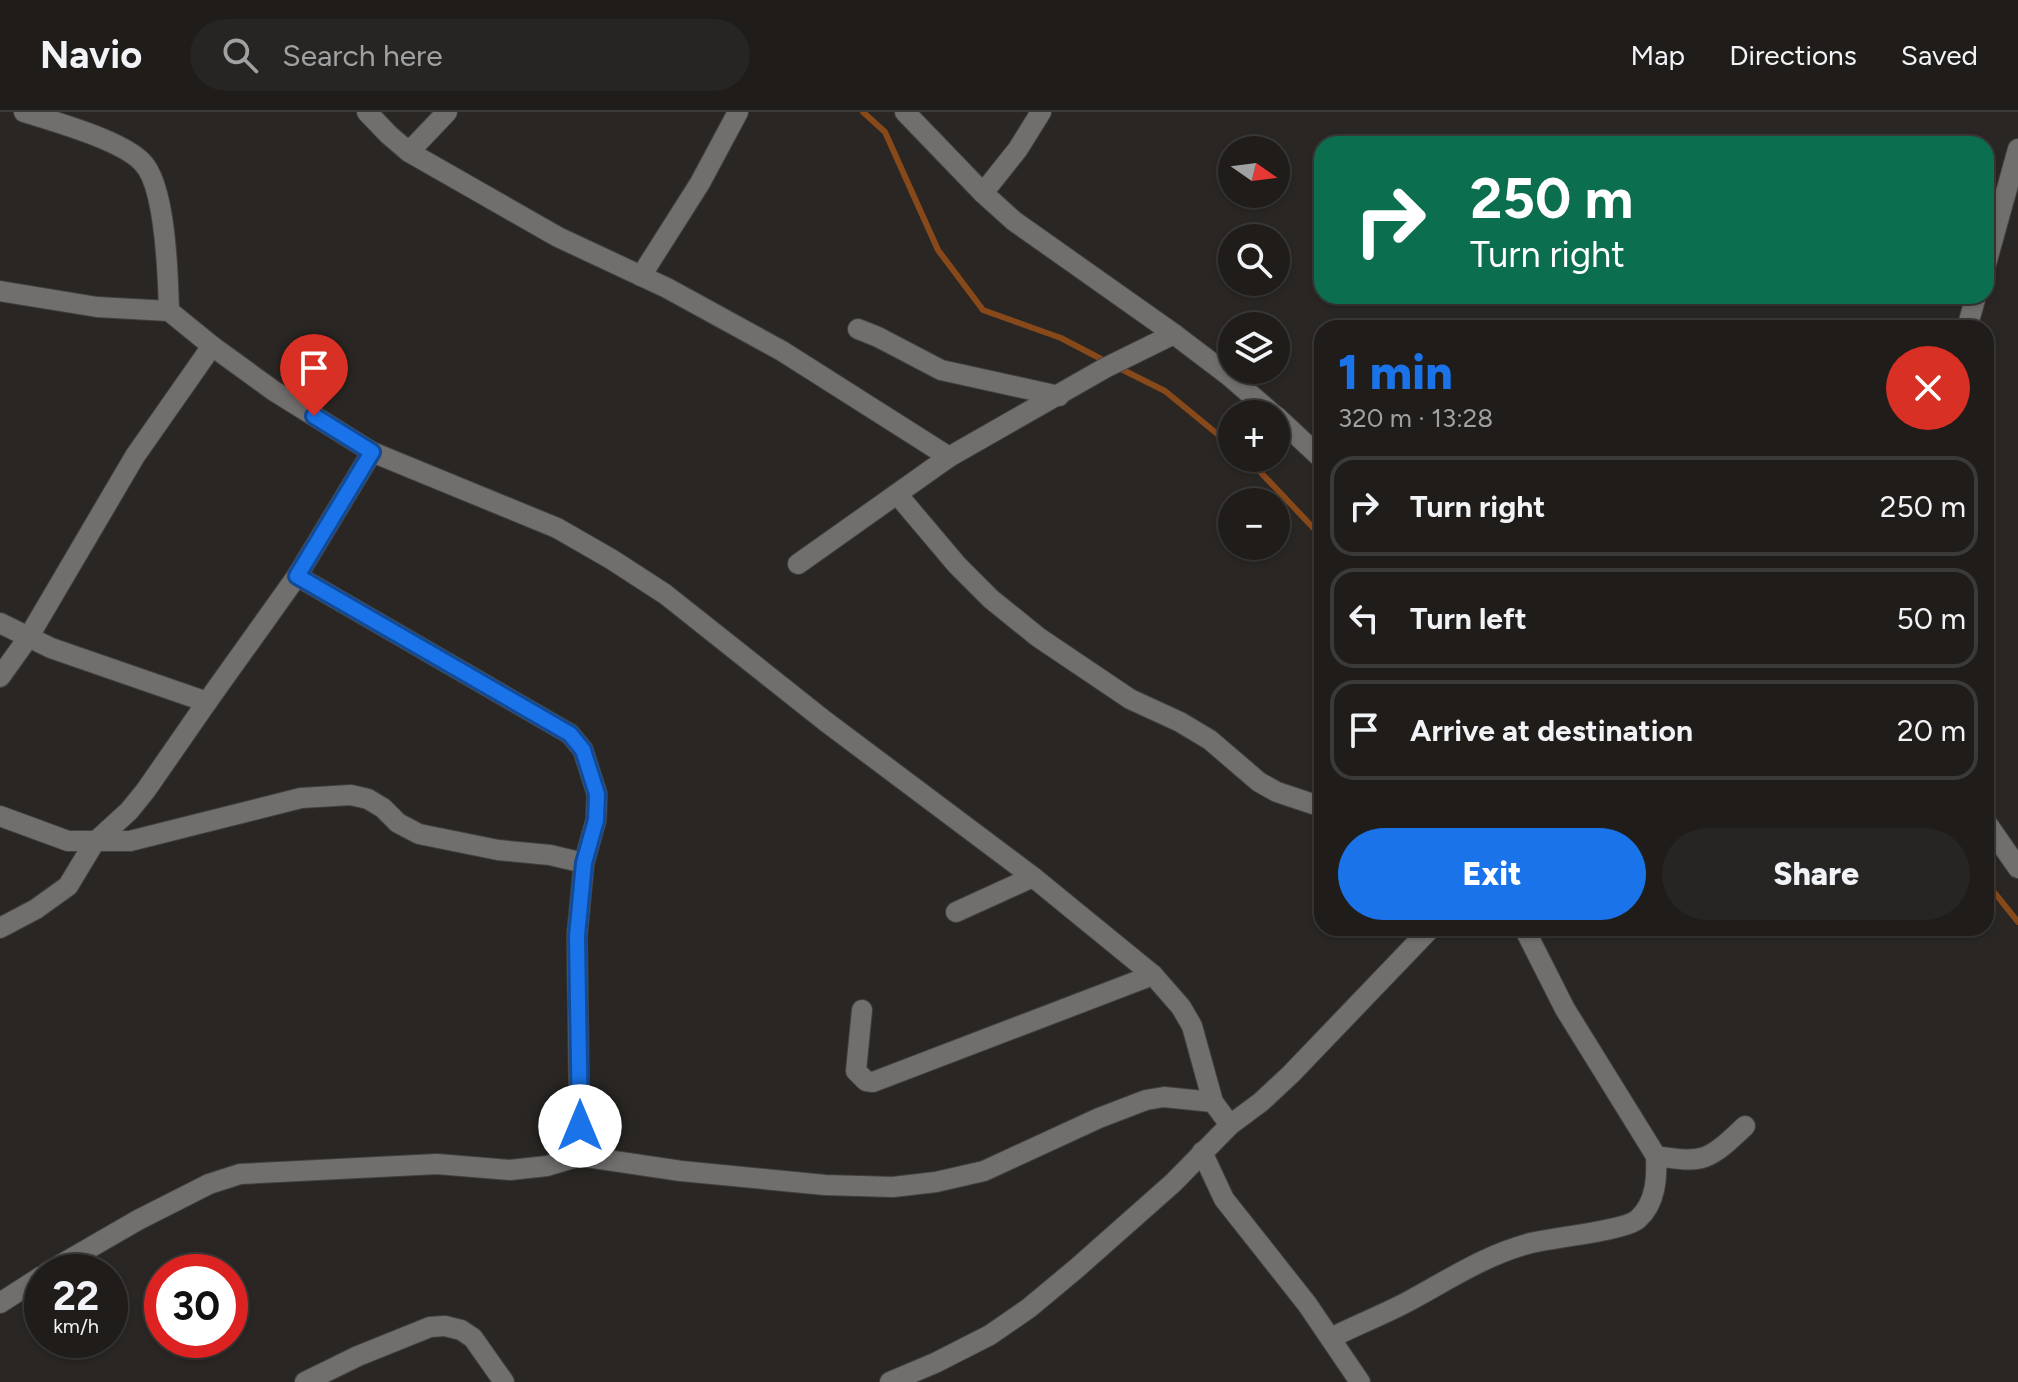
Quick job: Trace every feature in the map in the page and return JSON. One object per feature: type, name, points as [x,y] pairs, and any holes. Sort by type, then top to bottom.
[{"type":"street","points":[[24,112],[104,140],[129,151],[145,164],[158,199],[166,240],[169,311]]},
{"type":"street","points":[[367,112],[409,152],[558,237],[641,276],[782,351],[949,457]]},
{"type":"street","points":[[409,152],[447,112]]},
{"type":"street","points":[[641,276],[700,183],[738,112]]},
{"type":"street","points":[[905,112],[1014,221],[1174,334],[1256,400]]},
{"type":"street","points":[[983,193],[1018,149],[1041,112]]},
{"type":"street","points":[[1994,235],[2018,149]]},
{"type":"street","points":[[0,291],[97,307],[169,311],[274,391],[372,452],[557,528],[676,602],[814,712],[1033,877],[1153,975],[1181,1007],[1192,1026],[1213,1102],[1230,1125]]},
{"type":"street","points":[[858,329],[941,370],[1059,396]]},
{"type":"street","points":[[798,564],[949,457],[1105,368],[1174,334]]},
{"type":"street","points":[[0,677],[28,638],[135,456],[212,346]]},
{"type":"street","points":[[1290,429],[1314,452]]},
{"type":"street","points":[[0,928],[36,909],[68,886],[94,843],[138,800],[297,576],[372,452]]},
{"type":"street","points":[[897,494],[957,565],[991,599],[1038,637],[1130,699],[1210,740],[1259,782],[1277,792],[1314,804]]},
{"type":"street","points":[[297,576],[570,734],[583,750],[597,794],[596,820],[584,863],[577,936],[580,1156]]},
{"type":"street","points":[[0,623],[28,638],[207,702]]},
{"type":"street","points":[[0,816],[68,841],[130,841],[160,836],[301,798],[351,795],[368,799],[398,823],[419,834],[584,863]]},
{"type":"street","points":[[1994,834],[2018,868]]},
{"type":"street","points":[[956,912],[1033,877]]},
{"type":"street","points":[[890,1382],[990,1335],[1029,1308],[1163,1192],[1230,1125],[1291,1074],[1423,936]]},
{"type":"street","points":[[1331,1338],[1497,1254],[1569,1234],[1621,1228],[1637,1221],[1647,1208],[1657,1176],[1656,1156],[1565,1009],[1528,936]]},
{"type":"street","points":[[862,1010],[856,1071],[866,1081],[873,1082],[1153,975]]},
{"type":"street","points":[[79,1254],[225,1177],[272,1171],[437,1164],[510,1170],[547,1166],[580,1156],[681,1171],[825,1185],[893,1187],[936,1182],[984,1171],[1146,1100],[1164,1097],[1213,1102]]},
{"type":"street","points":[[1656,1156],[1686,1161],[1702,1159],[1717,1152],[1745,1126]]},
{"type":"street","points":[[1202,1152],[1224,1199],[1331,1338],[1360,1382]]},
{"type":"street","points":[[0,1303],[24,1288]]},
{"type":"street","points":[[305,1382],[358,1356],[430,1327],[445,1326],[461,1330],[473,1338],[504,1382]]},
{"type":"waterway","points":[[863,112],[885,132],[938,250],[983,310],[1061,338],[1107,362]]},
{"type":"waterway","points":[[1117,367],[1165,391],[1218,435]]},
{"type":"waterway","points":[[1260,472],[1314,529]]},
{"type":"waterway","points":[[1994,892],[2018,922]]},
{"type":"route","points":[[314,416],[372,452],[297,576],[570,734],[583,750],[593,776],[597,794],[596,820],[584,863],[577,936],[580,1126]]}]
